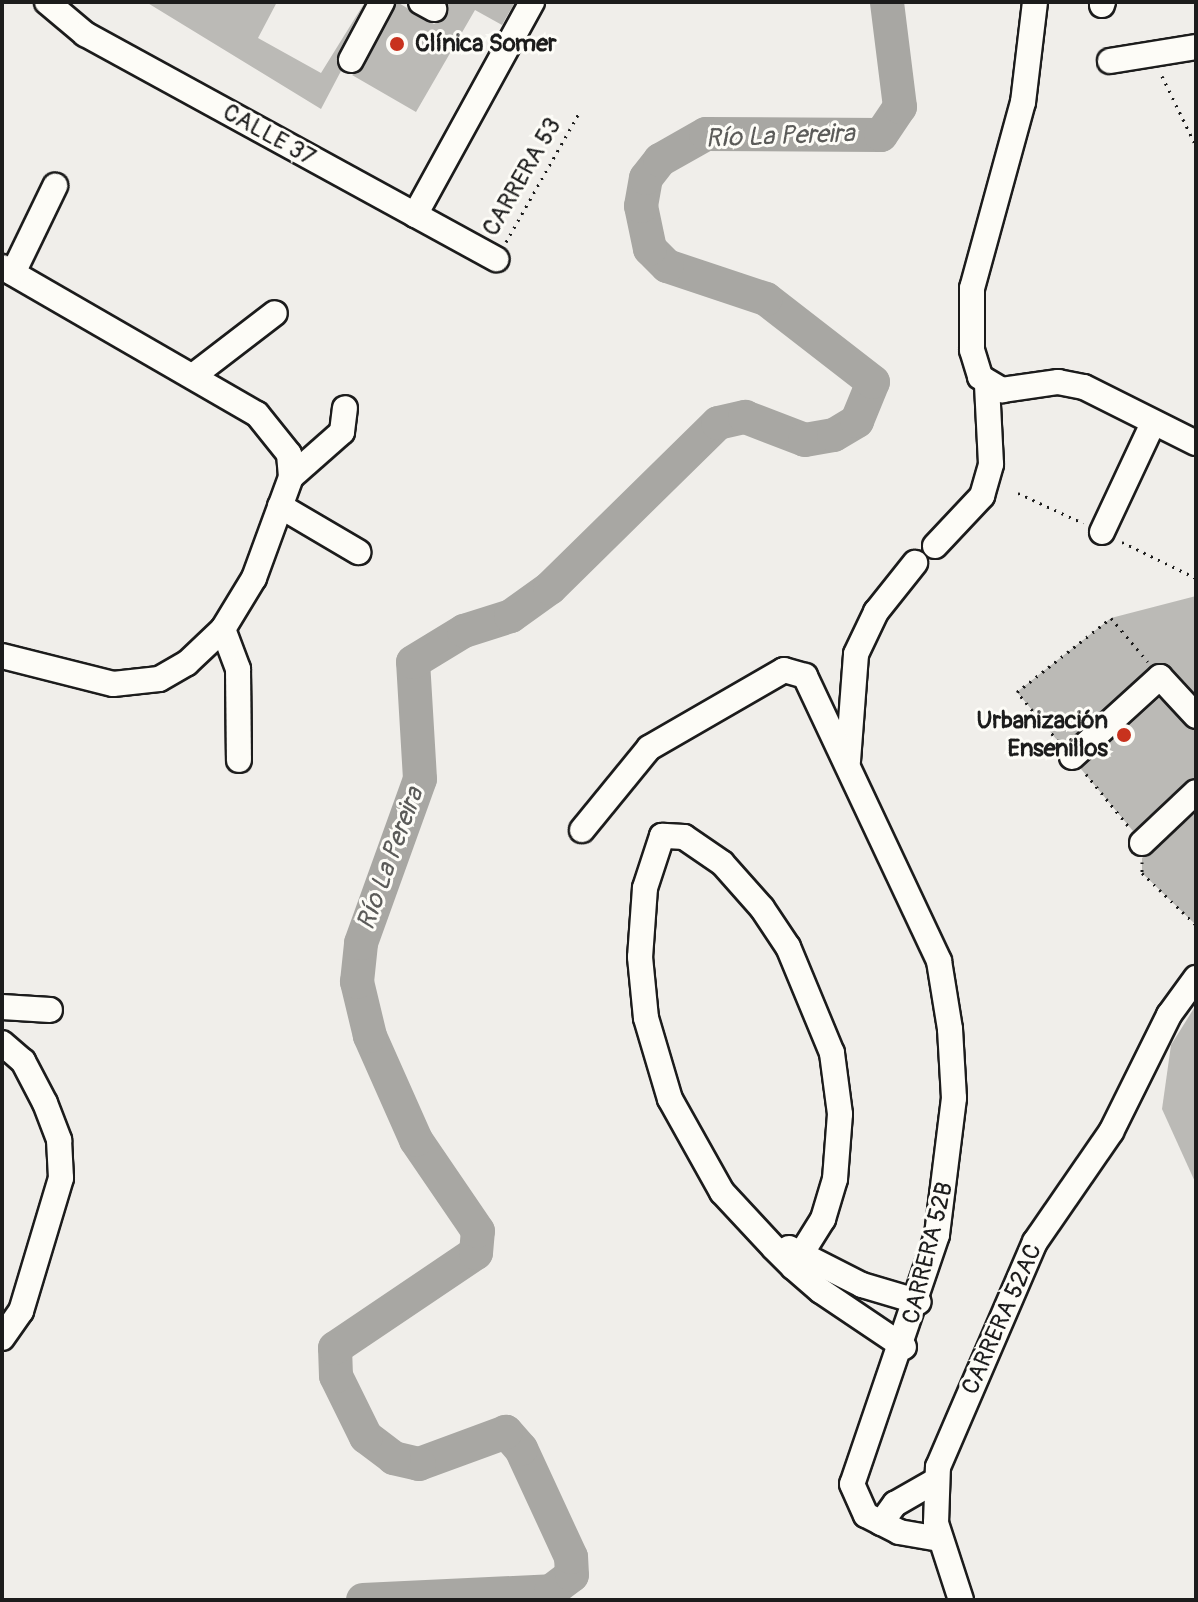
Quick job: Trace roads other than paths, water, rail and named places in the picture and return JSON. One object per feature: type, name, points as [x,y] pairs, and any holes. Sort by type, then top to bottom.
[{"type":"street","name":"CALLE 37","points":[[47,2],[85,34],[496,259]]},
{"type":"street","points":[[351,60],[382,2]]},
{"type":"street","points":[[415,215],[532,2]]},
{"type":"street","points":[[935,546],[982,496],[991,464],[987,384],[972,350],[972,288],[1028,80],[1035,2]]},
{"type":"street","points":[[1110,61],[1196,47]]},
{"type":"street","points":[[2,656],[91,681],[159,679],[187,663],[223,629],[254,578],[291,477],[289,454],[271,428],[193,376],[8,270],[55,186]]},
{"type":"street","points":[[193,376],[275,313]]},
{"type":"street","points":[[987,384],[1002,390],[1058,382],[1084,387],[1196,443]]},
{"type":"street","points":[[291,477],[342,432],[345,408]]},
{"type":"street","points":[[1102,532],[1153,423]]},
{"type":"street","points":[[280,506],[358,552]]},
{"type":"street","points":[[848,767],[856,654],[876,612],[915,563]]},
{"type":"street","points":[[223,629],[238,669],[239,760]]},
{"type":"street","name":"CARRERA 52B","points":[[582,830],[649,748],[784,670],[805,676],[939,961],[954,1098],[949,1167],[919,1302],[904,1347],[853,1470],[855,1499],[881,1523]]},
{"type":"street","points":[[1072,757],[1160,677],[1196,716]]},
{"type":"street","points":[[1142,843],[1196,792]]},
{"type":"street","points":[[797,1261],[835,1179],[840,1114],[832,1053],[788,947],[762,908],[722,863],[684,837],[662,836],[645,888],[640,957],[646,1018],[670,1099],[693,1147],[756,1228],[797,1261],[904,1347]]},
{"type":"street","name":"CARRERA 52AC","points":[[961,1600],[939,1539],[935,1481],[1009,1291],[1035,1242],[1111,1132],[1169,1015],[1196,978]]},
{"type":"street","points":[[2,1007],[50,1010]]},
{"type":"street","points":[[2,1043],[23,1061],[45,1103],[59,1140],[61,1178],[21,1311],[2,1338]]},
{"type":"street","points":[[797,1261],[919,1302]]},
{"type":"street","points":[[935,1481],[895,1504],[881,1523],[939,1539]]},
{"type":"waterway","name":"Río La Pereira","points":[[363,1600],[551,1591],[572,1575],[571,1557],[521,1449],[506,1432],[419,1464],[394,1458],[366,1437],[336,1376],[335,1348],[476,1253],[478,1231],[416,1140],[370,1036],[357,982],[361,943],[420,779],[413,662],[464,631],[511,616],[550,588],[718,423],[745,417],[805,440],[834,435],[857,421],[873,382],[766,299],[667,266],[650,249],[641,206],[646,178],[660,160],[706,134],[881,135],[900,107],[887,2]]},
{"type":"place","name":"Clínica Somer","points":[[397,44]]},
{"type":"place","name":"Urbanización Ensenillos","points":[[1124,735]]}]
